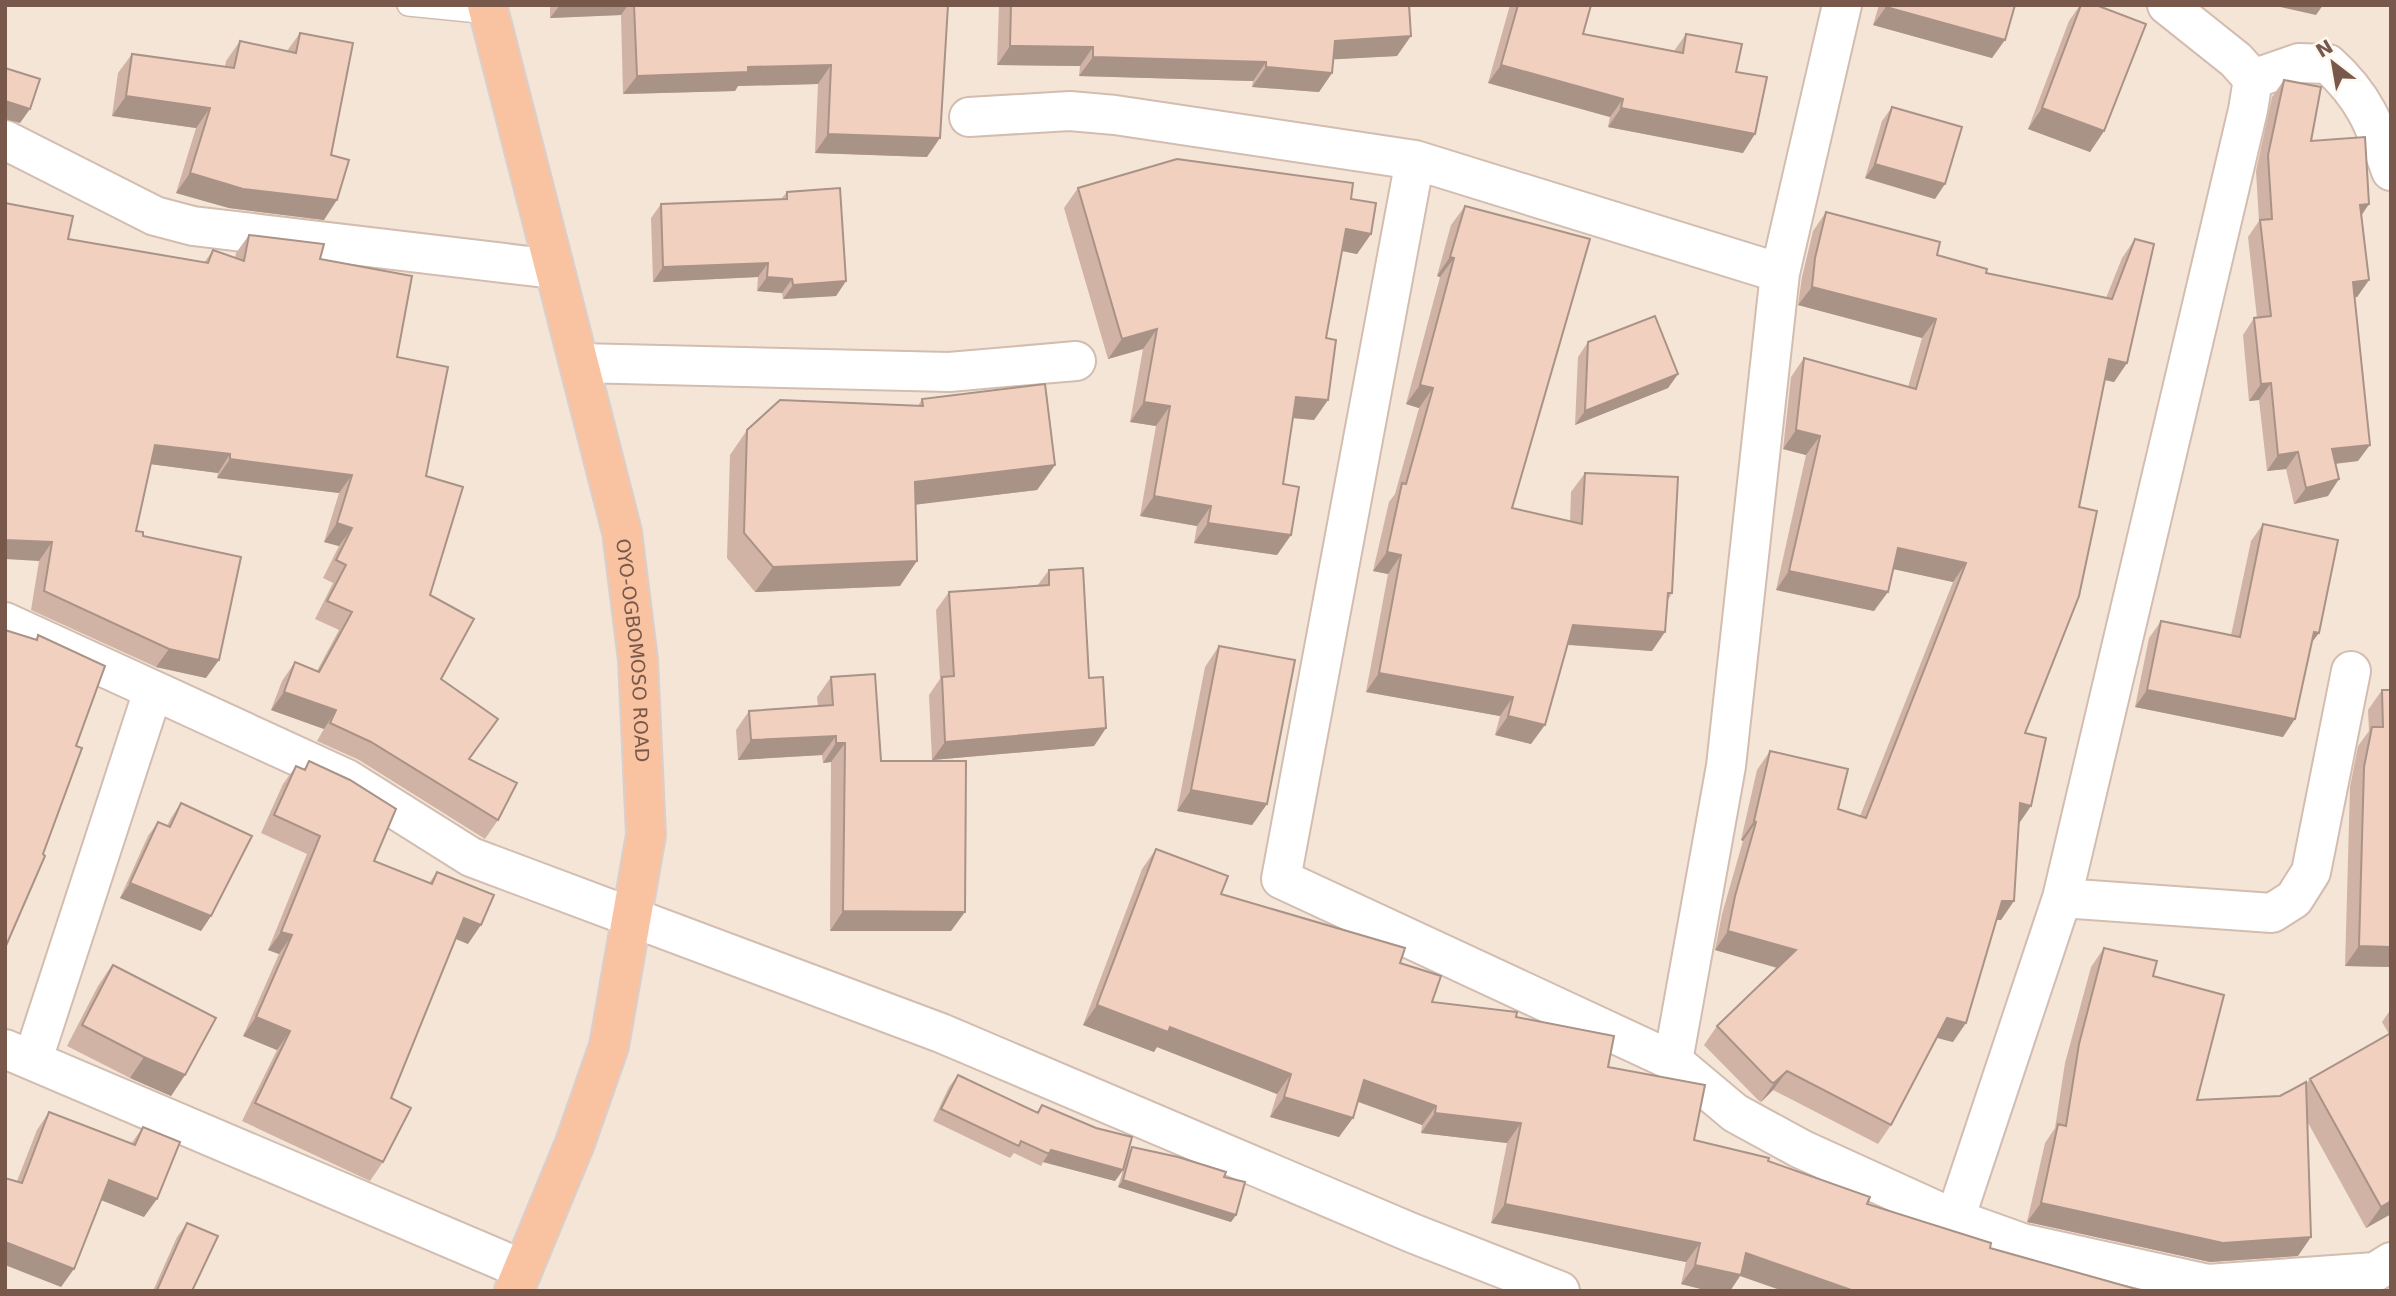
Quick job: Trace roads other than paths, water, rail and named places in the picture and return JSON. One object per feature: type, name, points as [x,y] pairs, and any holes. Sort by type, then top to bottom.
[{"type":"highway","name":"OYO-OGBOMOSO ROAD","points":[[488,9],[622,532],[638,660],[646,835],[609,1046],[575,1143],[518,1280]]},
{"type":"street","points":[[1673,1061],[1726,765],[1780,273],[1842,5]]},
{"type":"street","points":[[2167,5],[2236,60],[2253,79]]},
{"type":"street","points":[[2253,79],[2299,63],[2328,64],[2344,78],[2365,106],[2391,171]]},
{"type":"street","points":[[1955,1219],[2062,898],[2245,124],[2253,79]]},
{"type":"street","points":[[969,117],[1070,111],[1115,115],[1415,160],[1780,273]]},
{"type":"street","points":[[5,140],[155,216],[193,226],[554,269]]},
{"type":"street","points":[[1415,160],[1281,879],[1673,1061],[1735,1113],[1801,1149],[1955,1219],[2022,1243],[2208,1284],[2384,1275]]},
{"type":"street","points":[[579,363],[949,372],[1076,361]]},
{"type":"street","points":[[5,622],[347,779],[471,857],[941,1034],[1412,1233],[1560,1291]]},
{"type":"street","points":[[2062,898],[2272,913],[2294,900],[2311,872],[2351,671]]},
{"type":"street","points":[[153,691],[19,1054],[518,1280]]},
{"type":"lane","points":[[408,5],[488,9]]}]
